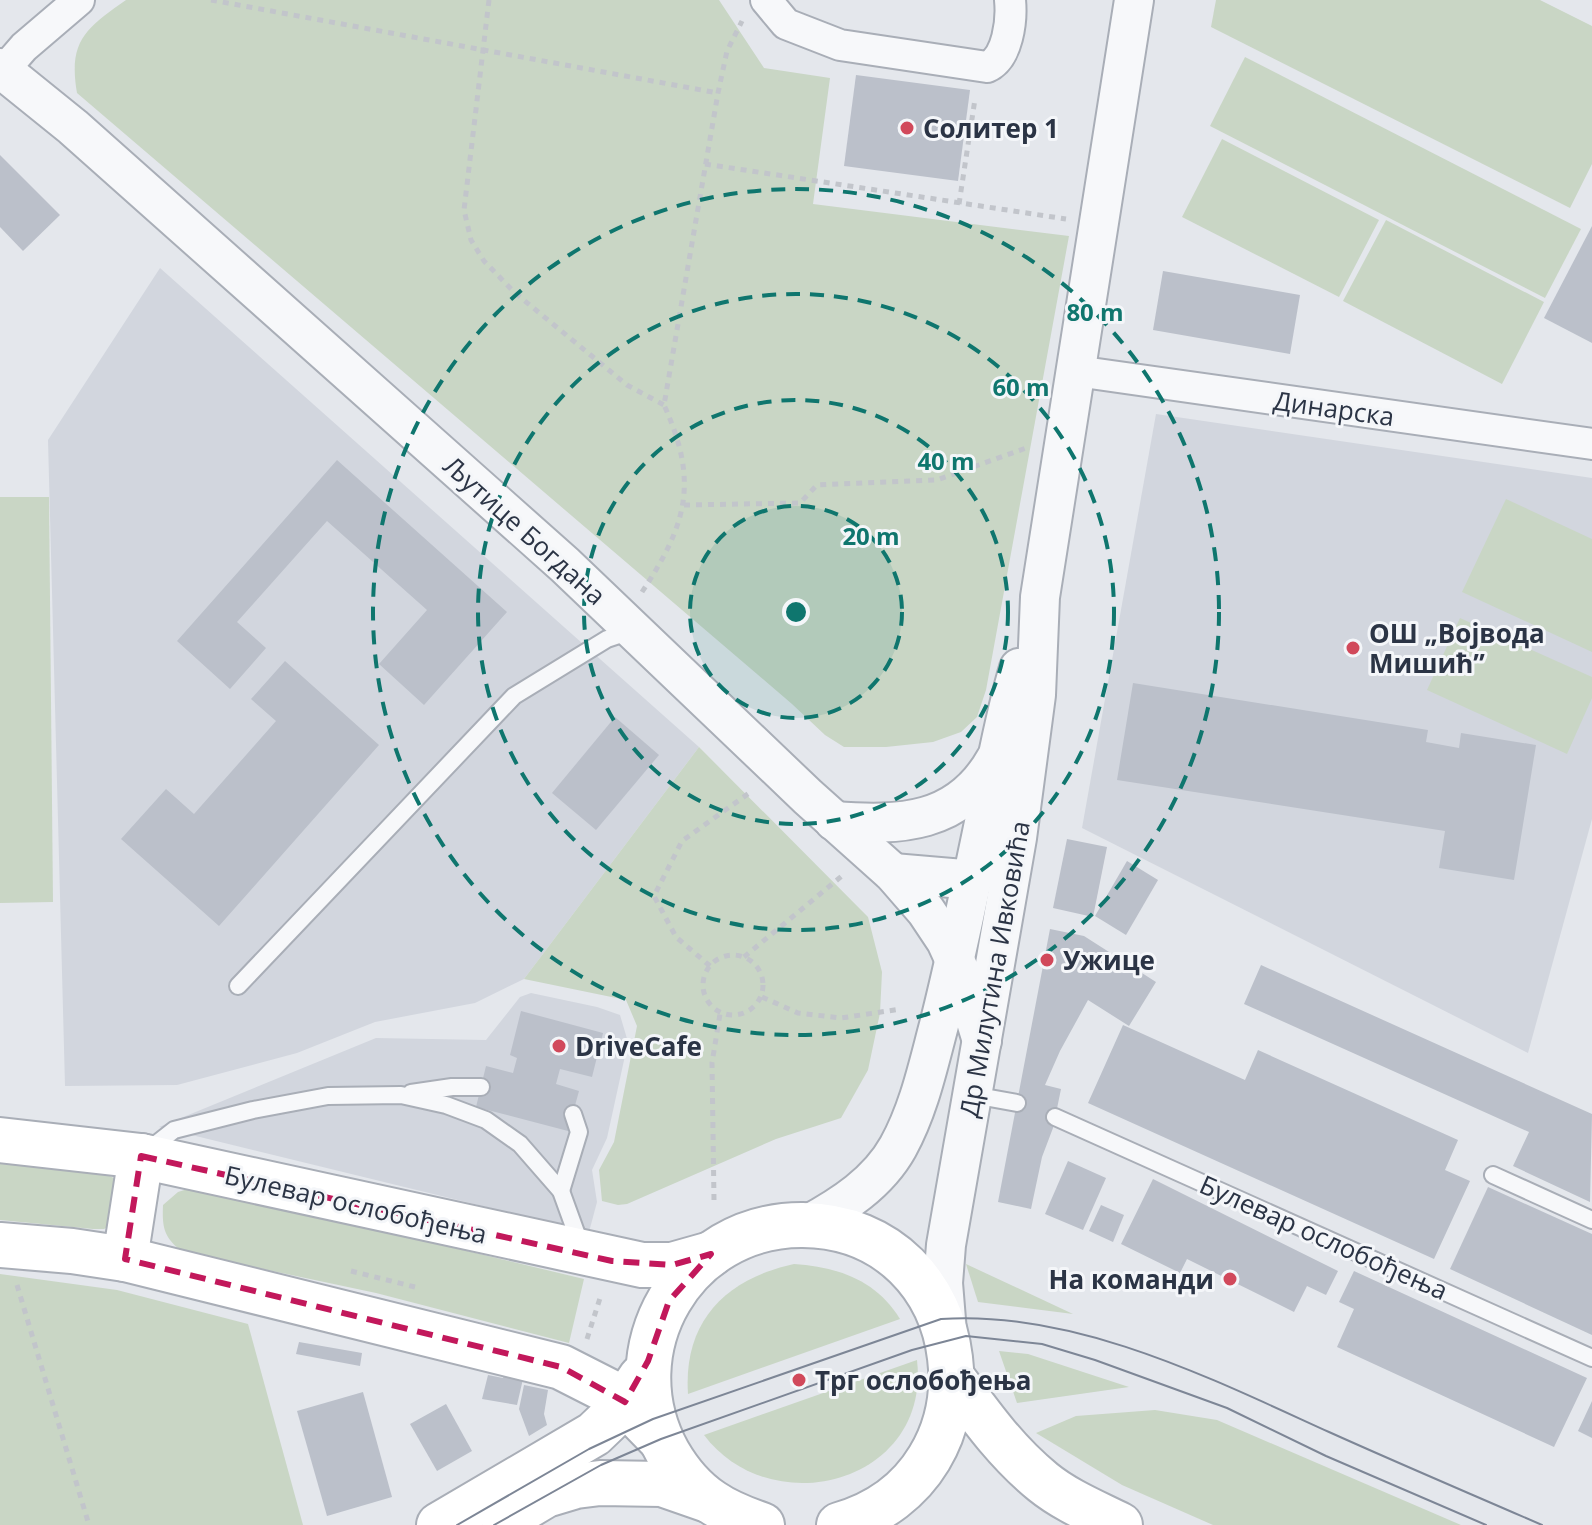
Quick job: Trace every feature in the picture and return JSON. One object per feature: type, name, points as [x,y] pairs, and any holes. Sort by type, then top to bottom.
[{"type":"main road","name":"Булевар ослобођења","points":[[0,1140],[141,1156],[598,1257],[664,1266],[711,1254]]},
{"type":"main road","points":[[125,1259],[141,1156]]},
{"type":"main road","name":"Булевар ослобођења","points":[[762,1525],[735,1516],[710,1501],[681,1472],[661,1439],[650,1406],[648,1361],[655,1330],[669,1301],[687,1275],[711,1254],[737,1239],[766,1228],[807,1225],[859,1236],[904,1266],[931,1299],[950,1358],[989,1428],[1045,1484],[1080,1506],[1120,1525]]},
{"type":"main road","name":"Булевар ослобођења","points":[[4,1245],[125,1259],[534,1360],[574,1372],[625,1402],[661,1439]]},
{"type":"main road","name":"Булевар ослобођења","points":[[844,1523],[884,1505],[912,1481],[942,1434],[948,1415],[950,1358]]},
{"type":"main road","points":[[439,1525],[594,1434],[625,1402],[648,1361]]},
{"type":"main road","points":[[494,1525],[546,1495],[600,1483],[662,1484],[710,1501]]},
{"type":"main road","points":[[534,1525],[582,1501],[640,1484]]},
{"type":"main road","name":"Булевар ослобођења","points":[[844,1523],[892,1519],[915,1525]]},
{"type":"street","name":"Љутице Богдана","points":[[79,0],[2,69],[73,127],[629,625],[834,821],[893,873],[937,926],[956,961],[982,1041]]},
{"type":"street","points":[[755,9],[840,45],[980,66],[994,64],[999,58],[1011,10],[1010,0]]},
{"type":"street","name":"Др Милутина Ивковића","points":[[950,1358],[944,1266],[1017,838],[1036,695],[1040,597],[1134,0]]},
{"type":"street","name":"Динарска","points":[[1076,371],[1592,444]]},
{"type":"street","name":"Др Милутина Ивковића","points":[[807,1225],[836,1210],[883,1168],[898,1148],[922,1089],[956,961],[1012,690],[1040,597]]},
{"type":"street","points":[[834,821],[883,825],[929,816],[967,796],[984,779],[997,757]]},
{"type":"street","points":[[893,873],[963,879],[1017,838]]},
{"type":"lane","points":[[238,986],[514,696],[629,625]]},
{"type":"lane","points":[[141,1156],[174,1130],[253,1110],[328,1096],[401,1095],[452,1087],[481,1087]]},
{"type":"lane","points":[[401,1095],[446,1105],[486,1120],[520,1144],[561,1191],[598,1257]]},
{"type":"lane","points":[[973,1095],[1017,1103]]},
{"type":"lane","points":[[561,1191],[579,1132],[573,1114]]},
{"type":"lane","name":"Булевар ослобођења","points":[[1055,1117],[1592,1358]]},
{"type":"lane","points":[[1493,1175],[1592,1220]]},
{"type":"path","points":[[211,0],[718,93]]},
{"type":"path","points":[[489,0],[464,210],[471,240],[484,261],[514,292],[627,385],[664,405]]},
{"type":"path","points":[[629,625],[667,553],[684,505],[684,470],[677,435],[664,405],[727,51],[755,9]]},
{"type":"path","points":[[959,204],[980,66]]},
{"type":"path","points":[[705,164],[1037,215]]},
{"type":"path","points":[[684,505],[800,503],[817,485],[937,480],[1039,443]]},
{"type":"path","points":[[710,966],[676,937],[654,896],[682,841],[757,788]]},
{"type":"path","points":[[744,957],[844,875]]},
{"type":"path","points":[[724,956],[744,957],[759,969],[764,987],[762,997],[741,1015],[720,1014],[711,1007],[703,989],[703,978],[710,966],[724,956]]},
{"type":"path","points":[[762,997],[798,1013],[841,1018],[901,1009]]},
{"type":"path","points":[[714,1200],[712,1063],[720,1014]]},
{"type":"path","points":[[4,1245],[89,1525]]},
{"type":"path","points":[[574,1372],[598,1257]]},
{"type":"highlighted area","points":[[141,1156],[612,1261],[672,1265],[711,1254],[669,1301],[648,1361],[625,1402],[561,1367],[125,1259]]},
{"type":"shaded area","points":[[160,268],[699,747],[524,979],[475,1003],[375,1022],[297,1053],[177,1085],[65,1086],[48,440]]},
{"type":"shaded area","name":"ОШ „Војвода Мишић”","points":[[1156,414],[1592,478],[1592,819],[1528,1053],[1082,828]]},
{"type":"shaded area","points":[[531,993],[620,1015],[628,1042],[607,1138],[592,1170],[597,1202],[589,1232],[159,1127],[376,1038],[486,1040],[520,997]]},
{"type":"green space","points":[[126,0],[719,0],[764,68],[830,78],[813,204],[1069,236],[986,690],[977,717],[961,732],[933,742],[844,747],[825,735],[77,93],[75,60],[83,38],[100,19]]},
{"type":"green space","points":[[1216,0],[1540,0],[1592,26],[1592,164],[1570,208],[1211,27]]},
{"type":"green space","points":[[1245,57],[1581,229],[1545,298],[1210,126]]},
{"type":"green space","points":[[1222,139],[1379,220],[1339,297],[1182,217]]},
{"type":"green space","points":[[1386,220],[1544,302],[1502,384],[1343,301]]},
{"type":"green space","points":[[0,497],[49,497],[53,902],[0,903]]},
{"type":"green space","points":[[1506,499],[1592,539],[1592,652],[1462,592]]},
{"type":"green space","points":[[1460,618],[1592,677],[1592,698],[1567,754],[1427,690]]},
{"type":"green space","points":[[699,747],[868,917],[882,972],[880,1013],[868,1070],[841,1118],[776,1139],[627,1204],[618,1205],[602,1201],[599,1170],[614,1142],[637,1026],[626,1000],[524,979]]},
{"type":"green space","points":[[0,1164],[80,1169],[119,1181],[112,1224],[104,1229],[93,1229],[0,1220]]},
{"type":"green space","points":[[197,1186],[584,1279],[569,1343],[376,1293],[183,1252],[166,1232],[163,1205],[178,1192]]},
{"type":"green space","points":[[794,1264],[841,1272],[868,1285],[880,1294],[900,1319],[688,1394],[688,1368],[693,1345],[701,1325],[714,1307],[729,1292],[748,1280]]},
{"type":"green space","points":[[966,1264],[1073,1314],[978,1302]]},
{"type":"green space","points":[[0,1274],[117,1290],[248,1324],[303,1525],[0,1525]]},
{"type":"green space","points":[[999,1351],[1028,1354],[1129,1387],[1017,1403]]},
{"type":"green space","points":[[917,1360],[915,1402],[899,1436],[874,1461],[841,1477],[805,1483],[768,1478],[733,1463],[704,1435]]},
{"type":"green space","points":[[1155,1410],[1217,1420],[1461,1525],[1213,1525],[1122,1485],[1036,1433],[1076,1416]]},
{"type":"building","name":"Солитер 1","points":[[856,75],[970,90],[958,181],[844,166]]},
{"type":"building","points":[[0,155],[60,215],[23,251],[0,227]]},
{"type":"building","points":[[1592,226],[1592,343],[1544,318]]},
{"type":"building","points":[[1163,271],[1300,295],[1290,354],[1153,330]]},
{"type":"building","points":[[337,460],[507,612],[424,705],[379,664],[427,610],[327,521],[237,622],[266,648],[230,689],[177,641]]},
{"type":"building","points":[[285,661],[379,745],[219,926],[121,839],[166,789],[194,814],[276,721],[251,699]]},
{"type":"building","points":[[1133,683],[1428,730],[1426,742],[1459,748],[1461,733],[1536,745],[1514,880],[1439,868],[1445,831],[1117,780]]},
{"type":"building","points":[[615,717],[659,755],[596,830],[552,793]]},
{"type":"building","points":[[1067,839],[1107,847],[1093,917],[1053,908]]},
{"type":"building","points":[[1127,861],[1158,880],[1126,935],[1095,916]]},
{"type":"building","points":[[1050,929],[1084,936],[1156,982],[1129,1026],[1088,1000],[1045,1085],[1061,1089],[1031,1209],[998,1202]]},
{"type":"building","points":[[1261,965],[1592,1114],[1590,1202],[1513,1166],[1529,1132],[1244,1004]]},
{"type":"building","points":[[521,1011],[603,1033],[592,1077],[560,1069],[556,1084],[579,1091],[568,1131],[476,1107],[486,1066],[513,1073],[517,1058],[510,1055]]},
{"type":"building","points":[[1123,1025],[1245,1080],[1258,1050],[1458,1140],[1445,1170],[1470,1181],[1434,1259],[1088,1103]]},
{"type":"building","points":[[1068,1161],[1106,1178],[1083,1230],[1045,1214]]},
{"type":"building","points":[[1153,1179],[1338,1271],[1326,1295],[1307,1286],[1294,1312],[1187,1259],[1180,1273],[1121,1244]]},
{"type":"building","points":[[1488,1187],[1592,1234],[1592,1335],[1450,1269]]},
{"type":"building","points":[[1101,1205],[1124,1215],[1113,1242],[1089,1231]]},
{"type":"building","points":[[1354,1271],[1587,1378],[1554,1447],[1337,1347],[1354,1309],[1339,1302]]},
{"type":"building","points":[[299,1342],[362,1353],[360,1366],[296,1354]]},
{"type":"building","points":[[504,1374],[523,1379],[517,1405],[482,1399],[488,1375],[503,1378]]},
{"type":"building","points":[[524,1385],[548,1390],[544,1414],[547,1425],[529,1436],[519,1409]]},
{"type":"building","points":[[363,1392],[392,1497],[327,1516],[297,1411]]},
{"type":"building","points":[[1592,1401],[1592,1438],[1578,1431]]},
{"type":"building","points":[[446,1404],[472,1451],[437,1471],[410,1424]]},
{"type":"tram line","points":[[457,1525],[589,1449],[653,1419],[941,1319],[991,1319],[1041,1325],[1141,1352],[1237,1390],[1542,1525]]},
{"type":"tram line","points":[[494,1525],[601,1465],[661,1439],[912,1350],[966,1336],[1042,1344],[1095,1360],[1227,1408],[1326,1456],[1486,1525]]},
{"type":"place","name":"Солитер 1","points":[[907,128]]},
{"type":"place","name":"ОШ „Војвода Мишић”","points":[[1353,648]]},
{"type":"place","name":"Ужице","points":[[1047,960]]},
{"type":"place","name":"DriveCafe","points":[[559,1046]]},
{"type":"place","name":"На команди","points":[[1230,1279]]},
{"type":"place","name":"Трг ослобођења","points":[[799,1380]]}]
